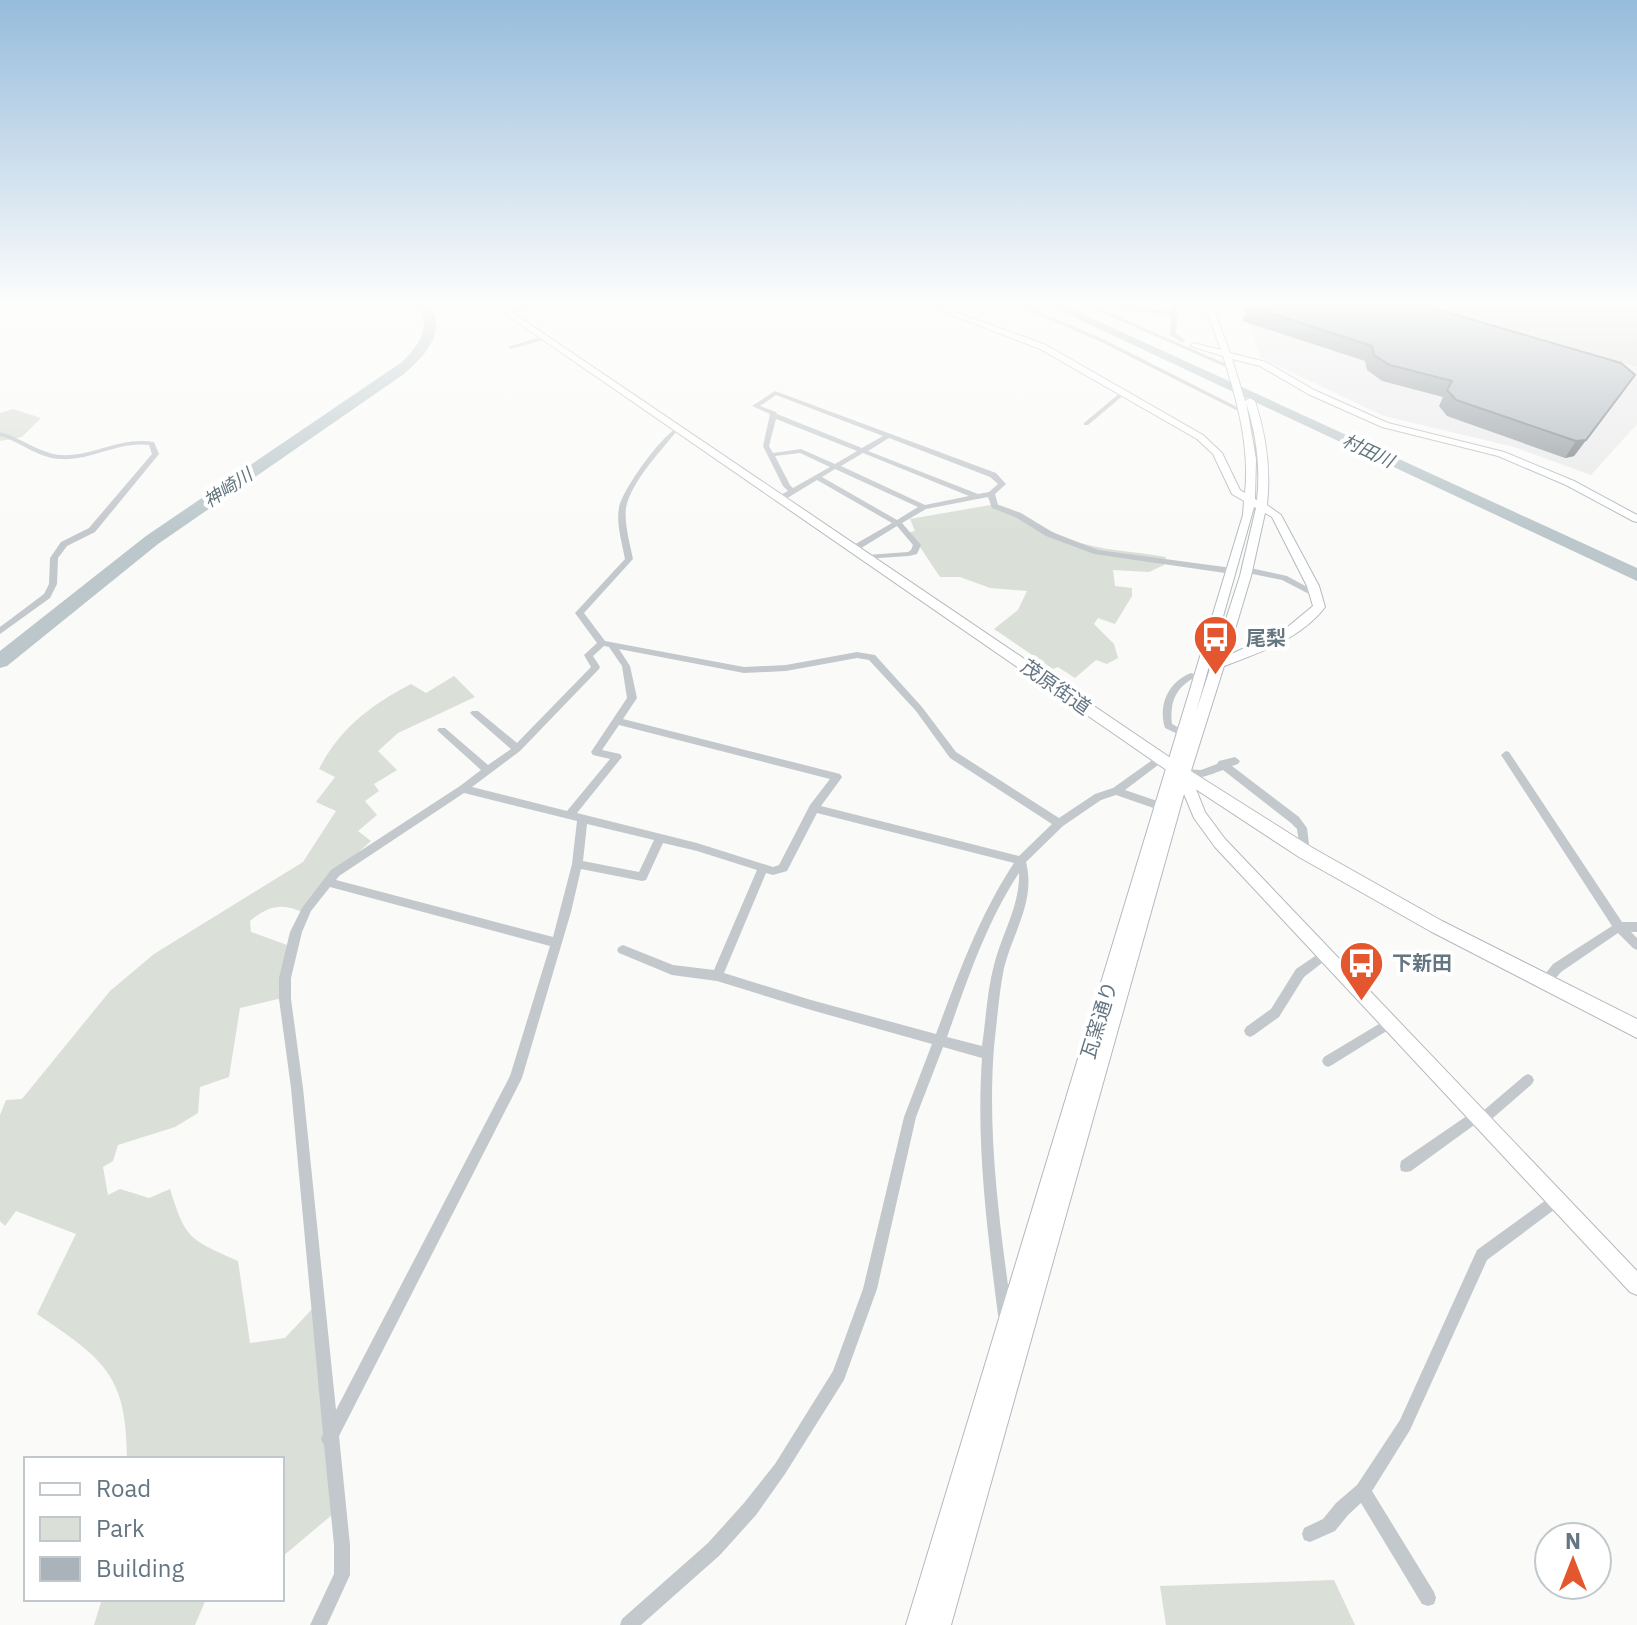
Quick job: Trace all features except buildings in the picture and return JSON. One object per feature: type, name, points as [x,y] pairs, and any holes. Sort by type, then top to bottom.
[{"type":"main road","name":"茂原街道","points":[[609,382],[679,429],[787,494],[861,553],[1172,767],[1305,852],[1436,926],[1637,1029]]},
{"type":"street","points":[[1104,382],[1200,437],[1217,453],[1236,492],[1276,515],[1316,594],[1319,607],[1314,616],[1238,657],[1219,663]]},
{"type":"street","points":[[1187,382],[1249,412]]},
{"type":"street","name":"瓦窯通り","points":[[941,1619],[1143,923],[1172,767],[1219,663],[1256,503],[1262,463],[1239,382]]},
{"type":"street","points":[[1291,382],[1385,425],[1509,457],[1570,483],[1637,519]]},
{"type":"street","points":[[861,553],[898,523],[924,507],[977,497],[991,494],[1002,484],[993,475],[775,393],[755,406],[860,452],[977,497]]},
{"type":"street","points":[[1086,424],[1123,393]]},
{"type":"street","points":[[773,415],[766,446],[787,494],[886,437]]},
{"type":"street","points":[[569,816],[617,757],[596,752],[632,698],[626,666],[579,613],[629,559],[625,546],[626,524],[621,513],[623,506],[641,474],[674,431],[679,429]]},
{"type":"street","points":[[0,434],[60,457],[78,457],[138,442],[152,443],[156,454],[92,530],[64,544],[54,558],[53,584],[47,596],[0,631]]},
{"type":"street","points":[[770,455],[795,450],[924,507]]},
{"type":"street","points":[[816,477],[898,523],[917,545],[914,552],[861,553]]},
{"type":"street","points":[[991,494],[995,506],[1078,546],[1118,556],[1284,578],[1316,594]]},
{"type":"street","name":"瓦窯通り","points":[[918,1625],[1182,733],[1239,570]]},
{"type":"street","points":[[318,1625],[342,1575],[342,1545],[285,978],[296,932],[307,908],[328,882],[357,857],[463,789],[517,749],[596,667],[588,655],[606,643],[744,670],[786,668],[857,655],[872,657],[919,709],[953,755],[1059,823]]},
{"type":"street","points":[[1182,733],[1168,726],[1166,711],[1169,698],[1183,679],[1191,676],[1200,679]]},
{"type":"street","points":[[475,713],[517,749]]},
{"type":"street","points":[[463,789],[697,847],[762,870],[783,868],[814,808],[837,777],[616,721]]},
{"type":"street","points":[[442,730],[488,771]]},
{"type":"street","points":[[1506,755],[1619,927],[1637,945]]},
{"type":"street","points":[[628,1625],[714,1549],[750,1509],[780,1469],[839,1375],[870,1289],[910,1117],[1000,893],[1021,861],[1059,823],[1098,797],[1172,767],[1201,774],[1235,761]]},
{"type":"street","points":[[1222,764],[1295,820],[1302,828],[1305,852]]},
{"type":"street","points":[[1172,767],[1220,843],[1637,1285]]},
{"type":"street","points":[[1116,791],[1162,807]]},
{"type":"street","points":[[814,808],[1021,861]]},
{"type":"street","points":[[329,1439],[516,1078],[577,864],[582,820]]},
{"type":"street","points":[[577,864],[642,877],[660,839]]},
{"type":"street","points":[[1007,1328],[988,1155],[986,1053],[1000,965],[1023,894],[1026,874],[1021,861]]},
{"type":"street","points":[[717,976],[762,870]]},
{"type":"street","points":[[328,882],[556,943]]},
{"type":"street","points":[[1545,982],[1557,968],[1619,927],[1637,927]]},
{"type":"street","points":[[623,950],[672,970],[717,976],[986,1053]]},
{"type":"street","points":[[1250,1031],[1275,1013],[1300,973],[1327,953]]},
{"type":"street","points":[[1328,1061],[1389,1023]]},
{"type":"street","points":[[1406,1166],[1480,1117],[1528,1080]]},
{"type":"street","points":[[1310,1534],[1329,1525],[1363,1491],[1405,1425],[1482,1255],[1557,1199]]},
{"type":"street","points":[[1363,1491],[1428,1598]]},
{"type":"street","points":[[941,1619],[955,1625]]},
{"type":"shaded area","points":[[1312,382],[1637,382],[1637,424],[1591,475],[1514,447],[1384,416]]},
{"type":"green space","points":[[13,409],[41,418],[22,437],[0,441],[0,413]]},
{"type":"green space","points":[[996,504],[1080,543],[1166,557],[1164,565],[1149,572],[1113,570],[1115,586],[1132,588],[1132,596],[1115,624],[1098,618],[1094,624],[1114,644],[1118,658],[1107,664],[1096,660],[1075,678],[1058,667],[1053,669],[994,629],[1018,610],[1027,591],[990,588],[960,577],[940,577],[910,532],[915,531],[910,519]]},
{"type":"green space","points":[[454,676],[475,697],[398,733],[378,751],[397,770],[374,784],[379,791],[365,801],[377,815],[358,831],[371,841],[334,874],[304,913],[276,907],[250,921],[251,932],[290,946],[282,998],[240,1008],[229,1077],[200,1087],[198,1113],[175,1127],[118,1145],[113,1161],[103,1167],[108,1195],[120,1189],[149,1198],[170,1189],[181,1219],[192,1236],[209,1248],[238,1261],[250,1343],[285,1338],[314,1307],[333,1514],[284,1555],[284,1457],[127,1457],[122,1407],[107,1372],[79,1344],[37,1314],[76,1234],[16,1211],[5,1226],[0,1221],[0,1115],[6,1100],[22,1099],[110,991],[154,954],[303,862],[336,811],[316,802],[335,777],[319,769],[327,754],[358,719],[383,700],[411,684],[426,693]]},
{"type":"green space","points":[[1334,1580],[1355,1625],[1166,1625],[1160,1586]]},
{"type":"green space","points":[[101,1601],[205,1601],[195,1625],[94,1625]]},
{"type":"waterway","name":"神崎川","points":[[0,661],[152,540],[383,382]]},
{"type":"waterway","name":"村田川","points":[[1220,382],[1637,575]]},
{"type":"place","name":"尾梨","points":[[1215,677]]},
{"type":"place","name":"下新田","points":[[1361,1002]]}]
